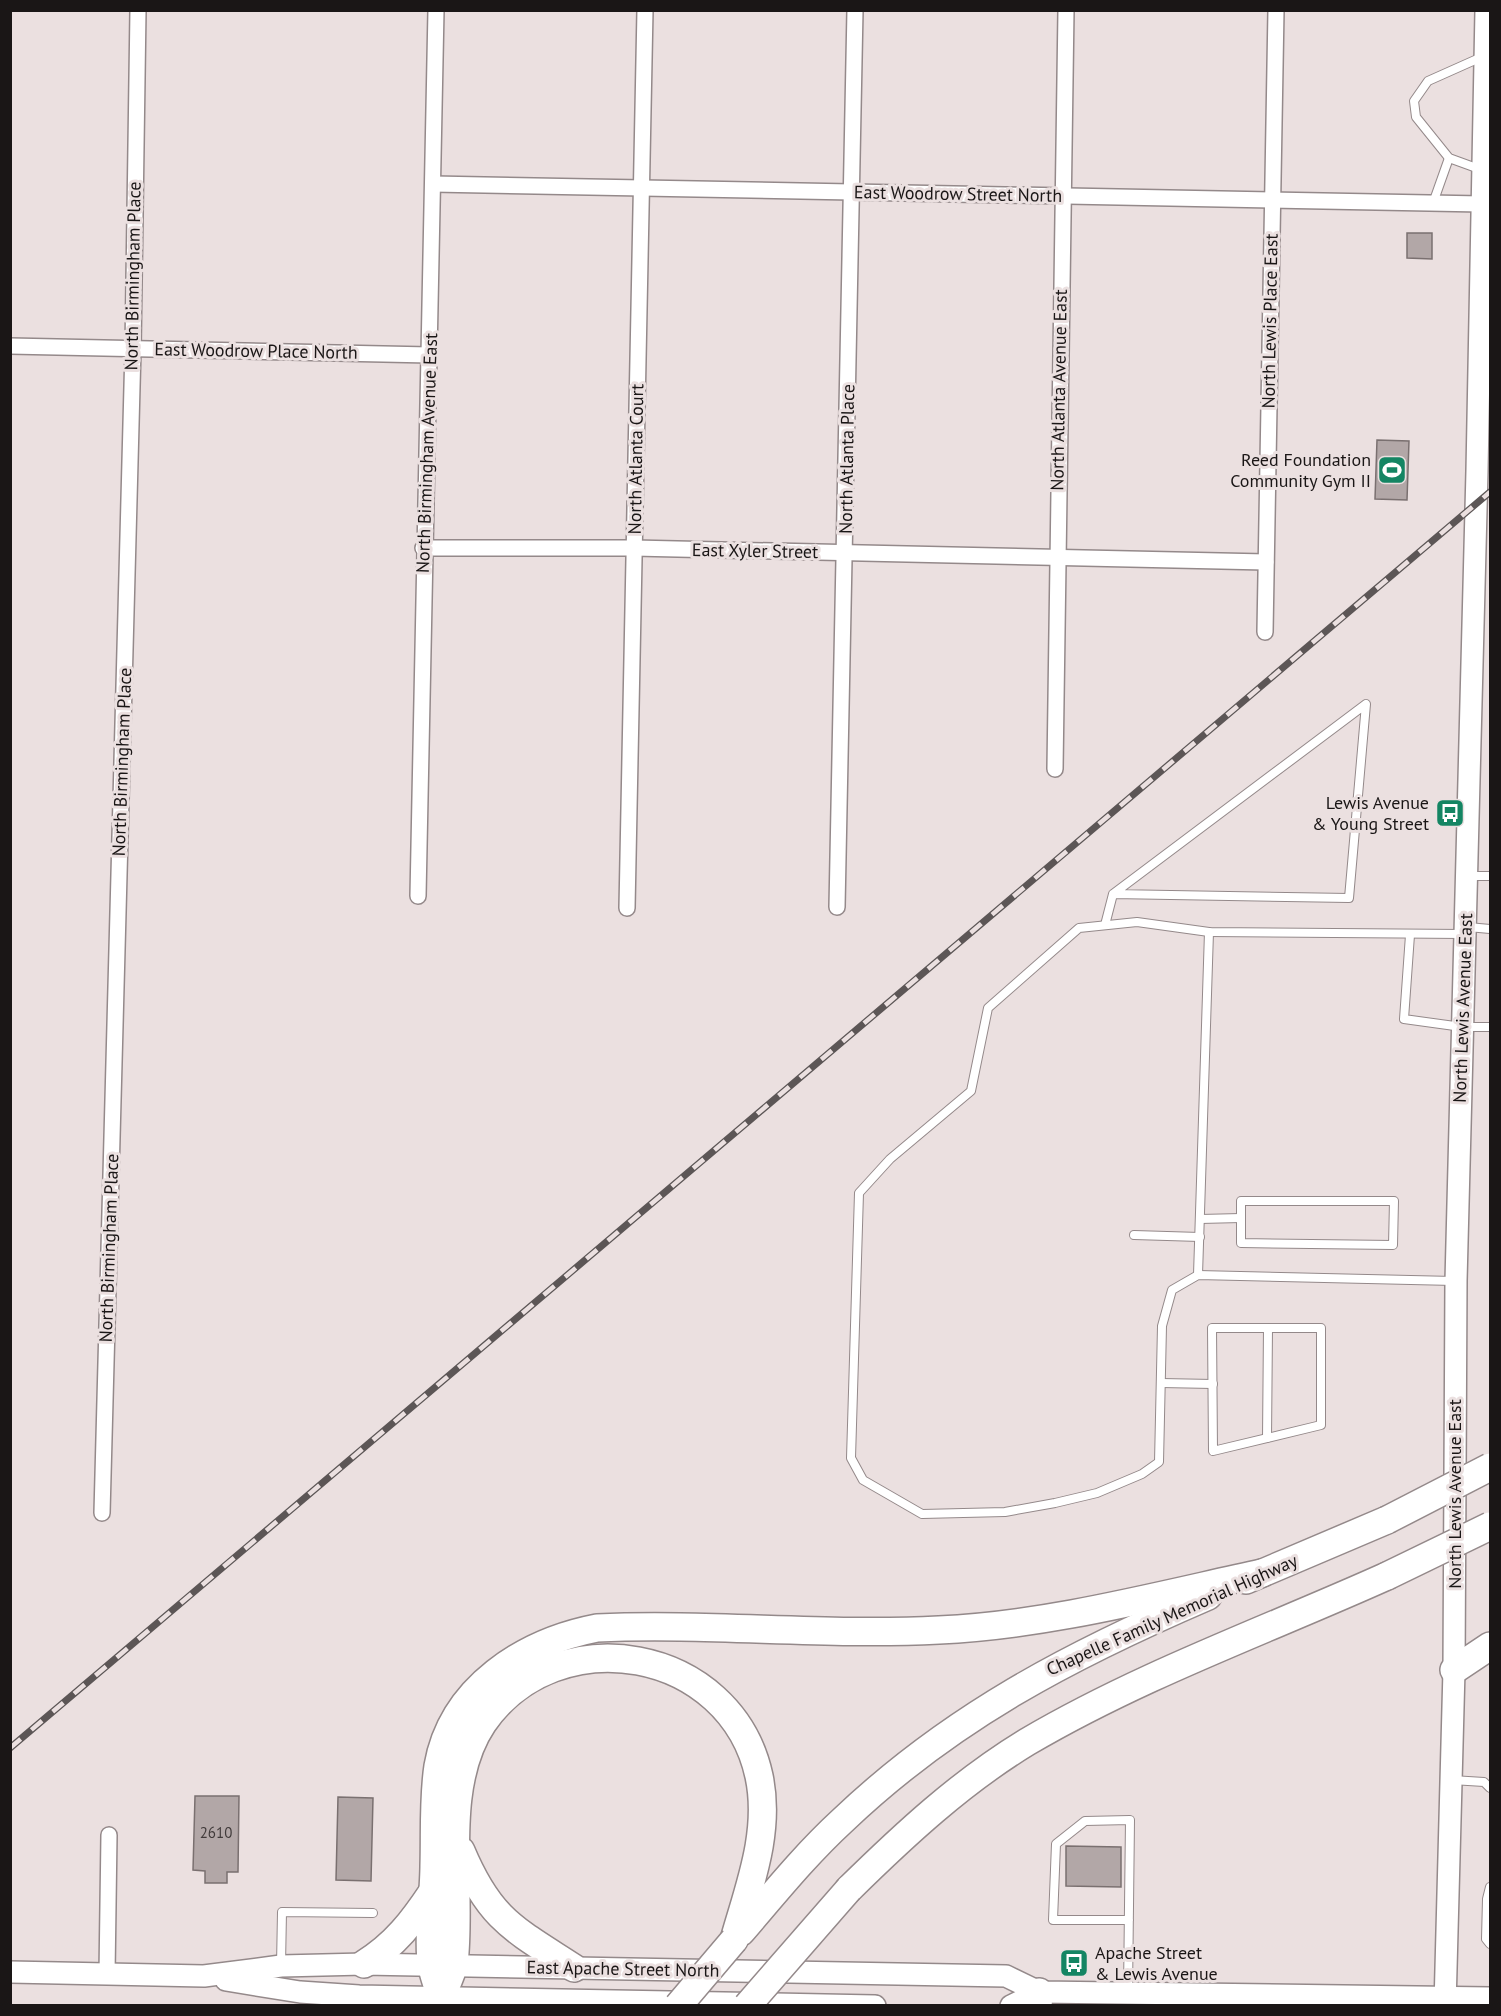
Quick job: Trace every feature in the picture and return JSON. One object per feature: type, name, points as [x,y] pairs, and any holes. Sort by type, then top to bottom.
[{"type":"highway","name":"Chapelle Family Memorial Highway","points":[[678,2006],[778,1889],[841,1822],[875,1791],[962,1724],[1008,1694],[1098,1645],[1387,1520],[1491,1467]]},
{"type":"highway","points":[[747,2006],[849,1889],[934,1809],[1027,1743],[1152,1679],[1387,1576],[1491,1526]]},
{"type":"highway","points":[[442,1965],[434,1890],[436,1784],[440,1758],[447,1736],[460,1713],[488,1679],[524,1652],[557,1637],[597,1628],[941,1630],[1075,1612],[1262,1573]]},
{"type":"highway","points":[[1454,1670],[1491,1647]]},
{"type":"highway","points":[[441,1997],[442,1965],[457,1842],[458,1797],[466,1758],[484,1723],[520,1686],[548,1670],[598,1658],[629,1658],[663,1667],[696,1684],[724,1709],[746,1740],[759,1776],[762,1795],[761,1833],[751,1881],[734,1940]]},
{"type":"highway","points":[[457,1842],[475,1885],[499,1916],[523,1936],[574,1968]]},
{"type":"highway","points":[[364,1964],[385,1951],[410,1926],[434,1890]]},
{"type":"main road","name":"North Lewis Avenue East","points":[[1445,2002],[1454,1670],[1456,1281],[1466,876],[1479,544],[1486,10]]},
{"type":"main road","name":"East Apache Street North","points":[[204,1976],[281,1966],[364,1964],[1006,1976],[1038,1999]]},
{"type":"main road","name":"East Apache Street North","points":[[10,1972],[204,1976],[359,2001],[441,1997],[876,2006]]},
{"type":"main road","name":"East Apache Street North","points":[[1011,2006],[1038,1999],[1128,1994],[1445,2002],[1491,1998]]},
{"type":"street","name":"North Birmingham Place","points":[[102,1513],[133,349],[138,10]]},
{"type":"street","name":"North Birmingham Avenue East","points":[[418,896],[423,548],[430,355],[436,10]]},
{"type":"street","name":"North Atlanta Court","points":[[627,908],[645,10]]},
{"type":"street","name":"North Atlanta Place","points":[[837,907],[855,10]]},
{"type":"street","name":"North Atlanta Avenue East","points":[[1055,769],[1056,558],[1066,10]]},
{"type":"street","name":"North Lewis Place East","points":[[1265,632],[1276,10]]},
{"type":"street","name":"East Woodrow Street North","points":[[433,184],[642,190],[1482,204]]},
{"type":"street","name":"East Woodrow Place North","points":[[10,346],[430,355]]},
{"type":"street","name":"East Xyler Street","points":[[423,548],[633,548],[1266,562]]},
{"type":"street","points":[[107,1974],[109,1835]]},
{"type":"lane","points":[[1483,170],[1449,158],[1416,117],[1414,101],[1428,81],[1485,55]]},
{"type":"lane","points":[[1434,203],[1449,158]]},
{"type":"lane","points":[[1105,925],[1113,894],[1366,704],[1349,898],[1113,894]]},
{"type":"lane","points":[[1466,876],[1491,876]]},
{"type":"lane","points":[[1456,1281],[1198,1275],[1172,1290],[1162,1326],[1159,1462],[1142,1474],[1097,1493],[1005,1512],[922,1514],[863,1480],[851,1458],[859,1192],[890,1159],[971,1091],[988,1008],[1078,928],[1137,922],[1209,932],[1410,935],[1491,929]]},
{"type":"lane","points":[[1198,1275],[1209,932]]},
{"type":"lane","points":[[1410,935],[1404,1018],[1462,1027],[1491,1027]]},
{"type":"lane","points":[[1241,1201],[1394,1201],[1393,1245],[1241,1243],[1241,1218],[1241,1201]]},
{"type":"lane","points":[[1200,1219],[1241,1218]]},
{"type":"lane","points":[[1134,1235],[1200,1237]]},
{"type":"lane","points":[[1212,1328],[1269,1328],[1322,1328],[1321,1425],[1213,1451],[1212,1328]]},
{"type":"lane","points":[[1267,1438],[1269,1328]]},
{"type":"lane","points":[[1161,1383],[1213,1384]]},
{"type":"lane","points":[[1451,1780],[1484,1782],[1491,1788]]},
{"type":"lane","points":[[1128,1994],[1129,1920],[1130,1820],[1085,1821],[1056,1844],[1053,1920],[1129,1920]]},
{"type":"lane","points":[[1491,1887],[1486,1899],[1486,1939],[1491,1944]]},
{"type":"lane","points":[[281,1966],[282,1912],[373,1913]]},
{"type":"building","points":[[1407,233],[1432,233],[1432,259],[1407,258]]},
{"type":"building","name":"Reed Foundation Community Gym II","points":[[1377,440],[1409,441],[1407,500],[1375,499]]},
{"type":"building","points":[[195,1796],[239,1796],[238,1872],[227,1872],[227,1883],[205,1883],[205,1871],[193,1870]]},
{"type":"building","points":[[338,1797],[373,1798],[371,1881],[336,1880]]},
{"type":"building","points":[[1066,1846],[1121,1847],[1121,1887],[1066,1886]]},
{"type":"railway","points":[[10,1748],[1490,492]]},
{"type":"place","name":"Reed Foundation Community Gym II","points":[[1392,470]]},
{"type":"place","name":"Lewis Avenue & Young Street","points":[[1450,813]]},
{"type":"place","name":"Apache Street & Lewis Avenue","points":[[1074,1963]]}]
